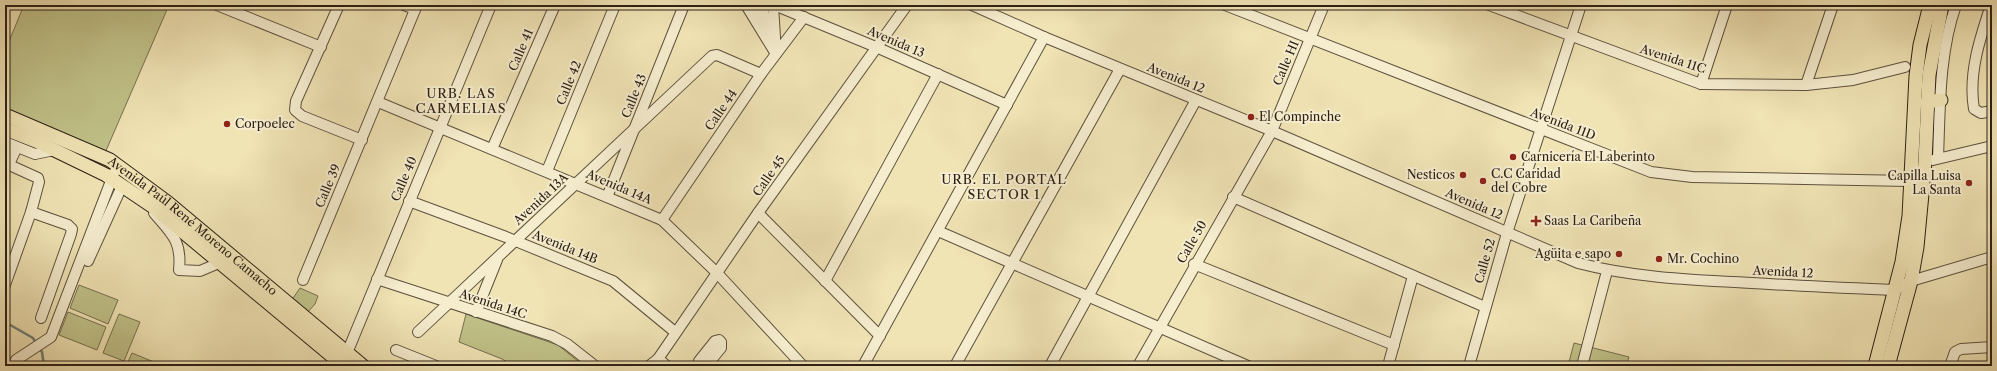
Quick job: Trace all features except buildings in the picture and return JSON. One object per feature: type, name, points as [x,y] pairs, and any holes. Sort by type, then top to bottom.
[{"type":"main road","points":[[1875,366],[1906,238],[1916,76],[1920,45],[1930,5]]},
{"type":"main road","points":[[1888,366],[1911,281],[1921,211],[1925,162],[1927,102],[1933,52],[1942,5]]},
{"type":"main road","points":[[1927,102],[1941,100]]},
{"type":"main road","name":"Avenida Paúl René Moreno Camacho","points":[[5,115],[110,160],[167,202],[344,360]]},
{"type":"main road","name":"Avenida Paúl René Moreno Camacho","points":[[5,129],[54,150],[117,182],[141,199],[219,263],[344,360],[363,366]]},
{"type":"street","points":[[217,5],[320,47]]},
{"type":"street","points":[[339,5],[296,101],[295,110],[302,116],[362,140]]},
{"type":"street","points":[[404,5],[416,7]]},
{"type":"street","name":"Calle 40","points":[[344,360],[491,5]]},
{"type":"street","name":"Calle 41","points":[[492,149],[555,5]]},
{"type":"street","name":"Calle 42","points":[[547,171],[615,5]]},
{"type":"street","name":"Calle 43","points":[[607,197],[684,5]]},
{"type":"street","points":[[746,5],[776,54]]},
{"type":"street","points":[[758,5],[776,54]]},
{"type":"street","points":[[761,5],[776,54]]},
{"type":"street","points":[[774,5],[776,54]]},
{"type":"street","name":"Avenida 13","points":[[774,5],[876,47],[1007,105]]},
{"type":"street","name":"Calle 45","points":[[654,363],[758,213],[907,5]]},
{"type":"street","name":"Avenida 12","points":[[972,5],[1120,69],[1272,131],[1578,263],[1607,271],[1640,276],[1774,286],[1894,290],[1911,281],[1992,257]]},
{"type":"street","name":"Avenida 11D","points":[[1225,5],[1640,168],[1667,175],[1910,181]]},
{"type":"street","name":"Calle HI","points":[[1272,131],[1324,5]]},
{"type":"street","name":"Avenida 11C","points":[[1489,5],[1701,84],[1806,86],[1853,80],[1905,67]]},
{"type":"street","name":"Calle 52","points":[[1469,366],[1507,233],[1581,5]]},
{"type":"street","points":[[1701,84],[1727,5]]},
{"type":"street","points":[[1806,86],[1834,5]]},
{"type":"street","points":[[1938,158],[1941,100],[1946,49],[1956,5]]},
{"type":"street","name":"Calle 39","points":[[303,280],[378,102],[416,7]]},
{"type":"street","points":[[1991,10],[1978,48],[1972,99],[1974,109],[1981,114],[1992,111]]},
{"type":"street","name":"Calle 44","points":[[662,220],[761,74],[804,17]]},
{"type":"street","points":[[863,366],[1044,37]]},
{"type":"street","name":"Avenida 13A","points":[[418,332],[712,56],[717,55],[761,74]]},
{"type":"street","points":[[955,366],[1011,262],[1120,69]]},
{"type":"street","points":[[825,281],[938,74]]},
{"type":"street","points":[[1050,366],[1196,100]]},
{"type":"street","name":"Avenida 14A","points":[[378,102],[662,220],[717,273],[803,366]]},
{"type":"street","name":"Calle 50","points":[[1138,366],[1194,264],[1272,131]]},
{"type":"street","points":[[5,286],[31,212],[39,182],[38,178],[6,161],[11,144],[36,154],[54,150]]},
{"type":"street","points":[[1925,162],[1992,146]]},
{"type":"street","points":[[88,260],[117,182],[118,166]]},
{"type":"street","points":[[14,366],[16,360],[51,336],[117,182]]},
{"type":"street","points":[[1233,197],[1485,307]]},
{"type":"street","points":[[141,199],[178,244],[180,256],[179,270],[200,271],[219,263]]},
{"type":"street","name":"Avenida 14B","points":[[409,201],[506,237],[613,281],[675,332]]},
{"type":"street","points":[[31,212],[68,225],[72,229],[72,234],[41,318]]},
{"type":"street","points":[[758,213],[880,336]]},
{"type":"street","points":[[938,231],[1248,366]]},
{"type":"street","points":[[476,312],[506,237]]},
{"type":"street","points":[[1194,264],[1394,345]]},
{"type":"street","points":[[1582,366],[1607,271]]},
{"type":"street","points":[[1388,366],[1413,276]]},
{"type":"street","name":"Avenida 14C","points":[[377,279],[559,340],[595,366]]},
{"type":"street","points":[[699,366],[699,361],[714,341],[718,340],[721,342],[721,348],[706,366]]},
{"type":"street","points":[[1950,366],[1955,352],[1961,349],[1992,347]]},
{"type":"street","points":[[396,350],[436,366]]},
{"type":"street","points":[[654,363],[667,366]]},
{"type":"green space","points":[[24,5],[169,5],[105,153],[5,109],[5,51]]},
{"type":"green space","points":[[79,285],[118,300],[108,324],[70,308]]},
{"type":"green space","points":[[300,288],[318,296],[315,304],[307,313],[291,301]]},
{"type":"green space","points":[[68,312],[106,327],[97,350],[59,335]]},
{"type":"green space","points":[[119,314],[140,322],[124,361],[103,353]]},
{"type":"green space","points":[[466,314],[558,345],[584,366],[514,366],[502,359],[459,342]]},
{"type":"green space","points":[[1574,343],[1629,357],[1626,366],[1568,366]]},
{"type":"green space","points":[[132,353],[154,362],[153,366],[126,366]]},
{"type":"waterway","points":[[5,322],[33,338],[36,343]]},
{"type":"waterway","points":[[39,347],[42,352],[44,366]]},
{"type":"place","name":"El Compinche","points":[[1251,117]]},
{"type":"place","name":"Corpoelec","points":[[227,124]]},
{"type":"place","name":"Carnicería El Laberinto","points":[[1513,157]]},
{"type":"place","name":"Nesticos","points":[[1463,175]]},
{"type":"place","name":"C.C Caridad del Cobre","points":[[1483,181]]},
{"type":"place","name":"Capilla Luisa La Santa","points":[[1969,183]]},
{"type":"place","name":"Saas La Caribeña","points":[[1536,221]]},
{"type":"place","name":"Agüita e sapo","points":[[1619,254]]},
{"type":"place","name":"Mr. Cochino","points":[[1659,259]]},
{"type":"district","name":"URB. LAS CARMELIAS","points":[[461,100]]},
{"type":"district","name":"URB. EL PORTAL SECTOR 1","points":[[1004,186]]}]
